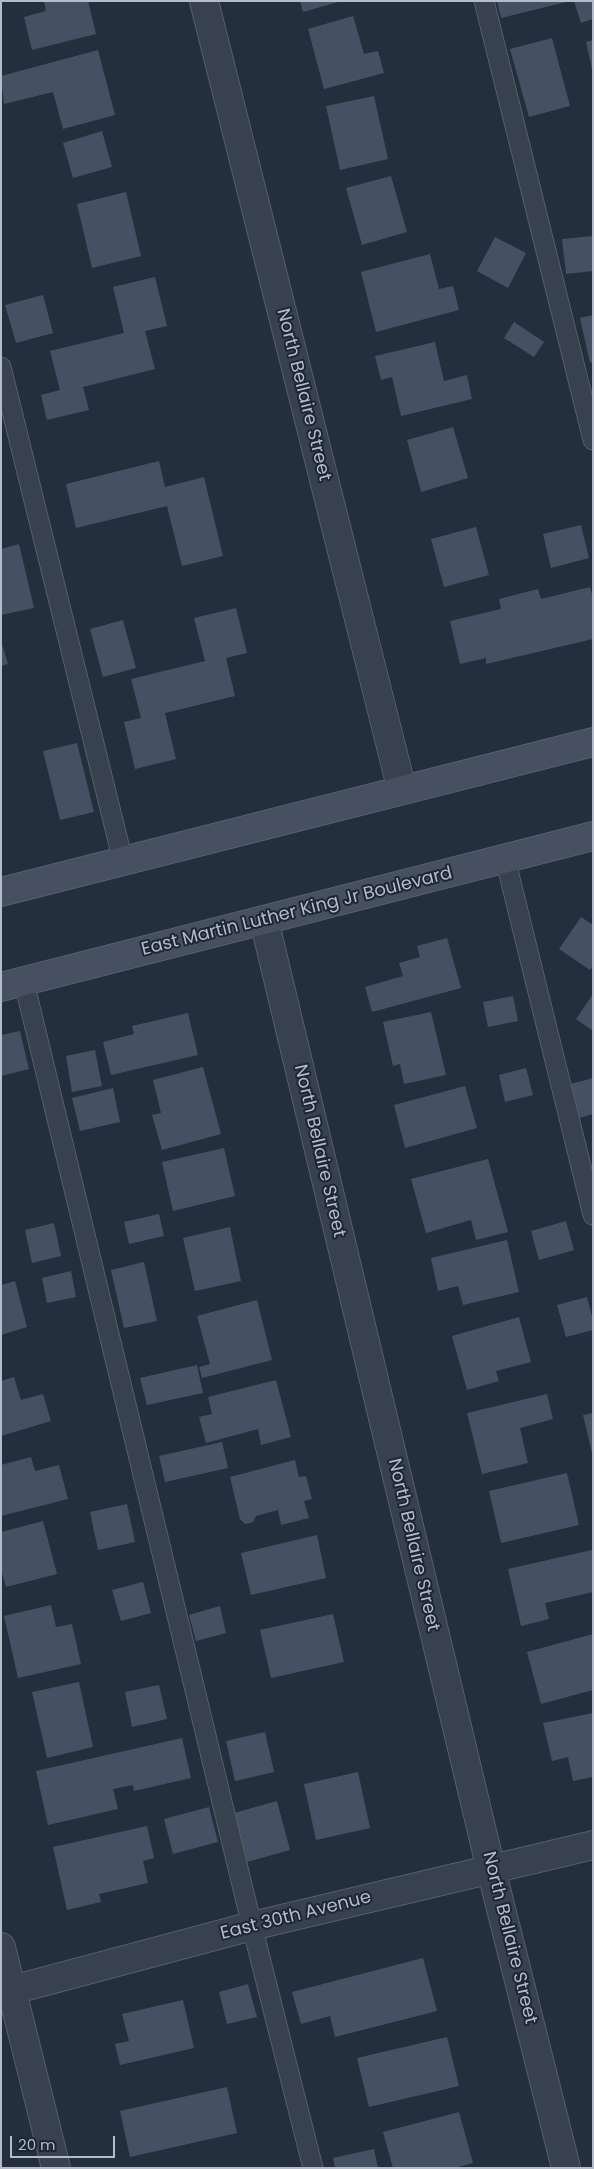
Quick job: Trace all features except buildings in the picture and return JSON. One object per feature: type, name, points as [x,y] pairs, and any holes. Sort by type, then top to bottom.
[{"type":"main road","points":[[1,892],[593,742]]},
{"type":"main road","name":"East Martin Luther King Jr Boulevard","points":[[13,984],[593,836]]},
{"type":"street","name":"North Bellaire Street","points":[[204,1],[402,790]]},
{"type":"street","name":"North Bellaire Street","points":[[264,920],[491,1869],[566,2168]]},
{"type":"street","name":"East 30th Avenue","points":[[6,1991],[252,1926],[593,1844]]},
{"type":"street","points":[[1,1948],[6,1991],[56,2168]]},
{"type":"lane","points":[[484,1],[593,440]]},
{"type":"lane","points":[[1,367],[123,861]]},
{"type":"lane","points":[[505,858],[593,1215]]},
{"type":"lane","points":[[13,984],[313,2168]]}]
